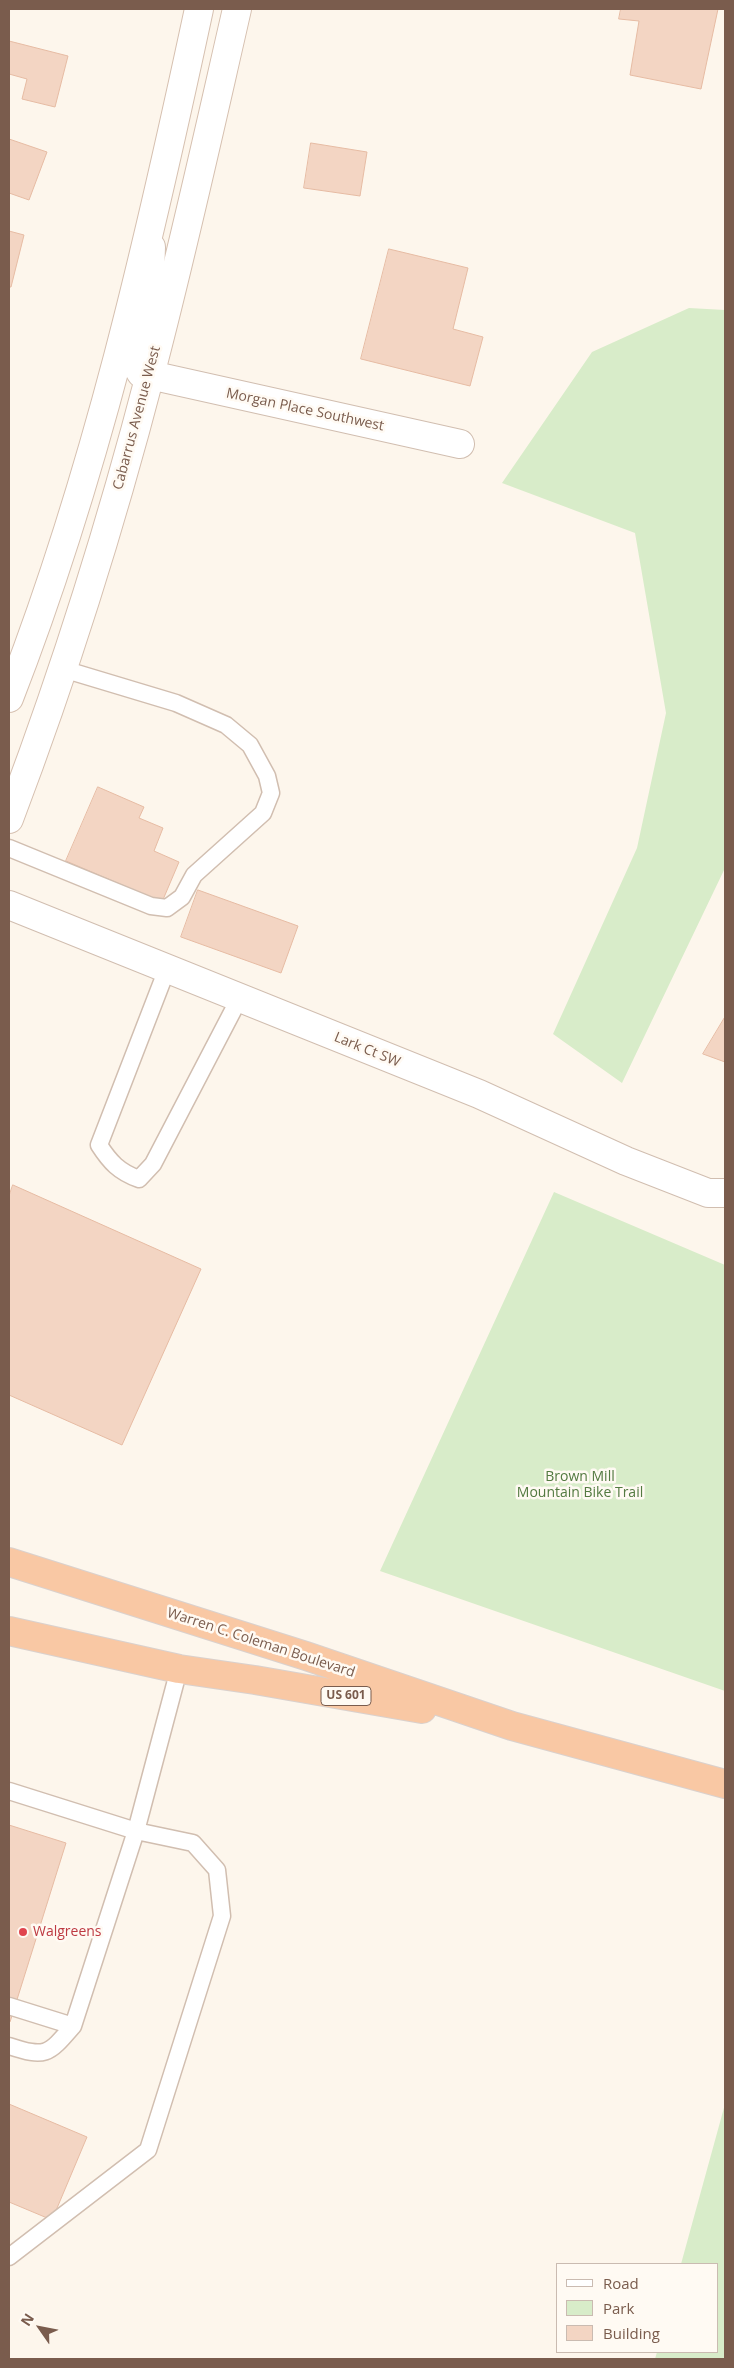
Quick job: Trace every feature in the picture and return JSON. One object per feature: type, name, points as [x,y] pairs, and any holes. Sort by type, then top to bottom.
[{"type":"highway","name":"Warren C. Coleman Boulevard","points":[[9,1562],[306,1656],[512,1726],[725,1784]]},
{"type":"highway","name":"Warren C. Coleman Boulevard","points":[[9,1631],[179,1669],[255,1680],[512,1726]]},
{"type":"main road","points":[[9,698],[58,559],[90,457],[151,223],[199,9]]},
{"type":"main road","name":"Cabarrus Avenue West","points":[[9,819],[62,669],[150,377],[186,232],[237,9]]},
{"type":"main road","points":[[150,377],[141,373],[135,363],[149,302],[151,223]]},
{"type":"main road","name":"Morgan Place Southwest","points":[[150,377],[460,444]]},
{"type":"main road","name":"Lark Ct SW","points":[[9,905],[479,1094],[626,1161],[708,1193],[725,1193]]},
{"type":"lane","points":[[9,848],[151,906],[167,908],[182,897],[194,875],[263,813],[271,793],[267,776],[250,745],[226,725],[176,703],[62,669]]},
{"type":"lane","points":[[167,969],[99,1145],[111,1164],[126,1174],[139,1179],[154,1164],[239,999]]},
{"type":"lane","points":[[9,2046],[35,2055],[54,2048],[73,2026],[136,1831],[179,1669]]},
{"type":"lane","points":[[9,1791],[136,1831],[193,1843],[217,1870],[222,1916],[148,2150],[9,2257]]},
{"type":"lane","points":[[9,2006],[73,2026]]},
{"type":"green space","points":[[689,308],[725,310],[725,868],[622,1083],[553,1034],[637,848],[666,713],[635,533],[502,483],[592,352]]},
{"type":"green space","name":"Brown Mill Mountain Bike Trail","points":[[554,1192],[725,1265],[725,1691],[380,1571]]},
{"type":"green space","points":[[725,2104],[725,2357],[722,2359],[655,2359],[657,2353],[719,2353],[719,2263],[681,2263]]},
{"type":"building","points":[[621,9],[718,9],[701,89],[630,75],[639,21],[619,19]]},
{"type":"building","points":[[9,41],[68,56],[55,107],[22,99],[27,79],[9,74]]},
{"type":"building","points":[[9,139],[47,152],[29,200],[9,193]]},
{"type":"building","points":[[311,143],[367,152],[360,196],[304,188]]},
{"type":"building","points":[[9,231],[24,235],[11,287],[9,287]]},
{"type":"building","points":[[389,249],[468,268],[453,329],[483,337],[470,386],[361,359]]},
{"type":"building","points":[[98,787],[144,807],[139,818],[163,828],[154,851],[179,862],[162,902],[66,861]]},
{"type":"building","points":[[198,890],[298,926],[281,973],[181,937]]},
{"type":"building","points":[[725,1017],[725,1062],[703,1054]]},
{"type":"building","points":[[13,1185],[201,1269],[122,1445],[9,1395],[9,1196]]},
{"type":"building","name":"Walgreens","points":[[9,1825],[66,1843],[10,2022],[9,2022]]},
{"type":"building","points":[[9,2104],[87,2137],[52,2220],[9,2202]]},
{"type":"place","name":"Walgreens","points":[[23,1932]]}]
